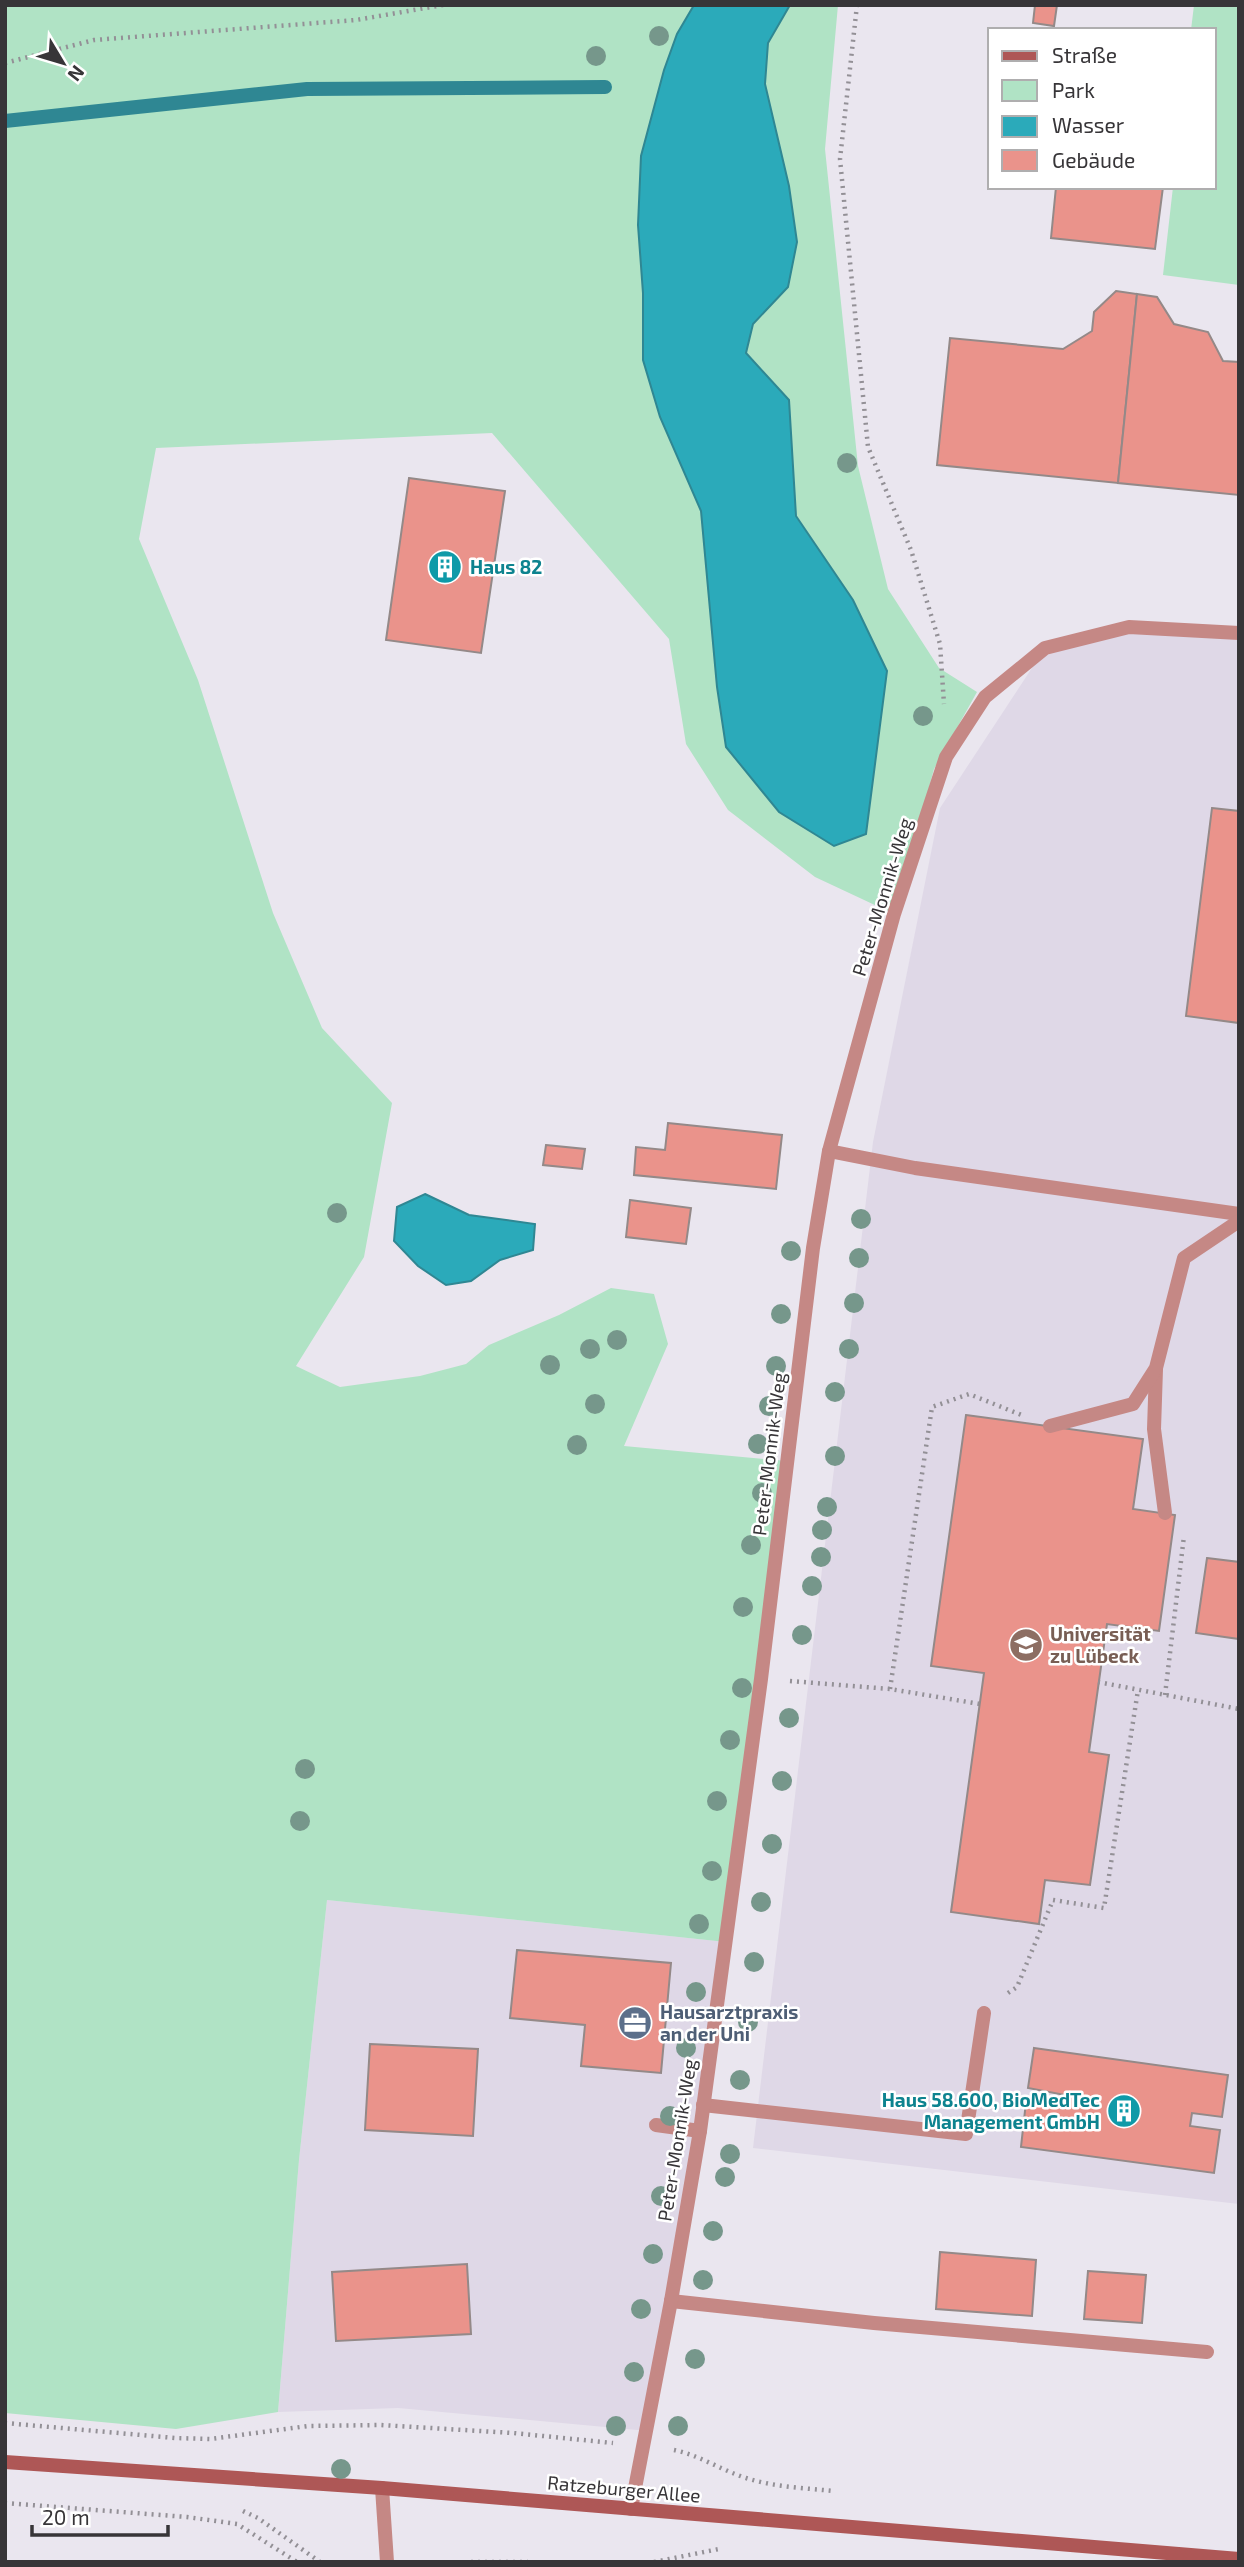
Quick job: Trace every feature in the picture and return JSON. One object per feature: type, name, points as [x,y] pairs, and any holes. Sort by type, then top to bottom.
[{"type":"main road","name":"Ratzeburger Allee","points":[[5,2462],[382,2488],[1239,2559]]},
{"type":"street","name":"Peter-Monnik-Weg","points":[[631,2509],[700,2131],[761,1679],[813,1248],[829,1151],[894,914],[946,757],[985,697],[1045,648],[1129,627],[1239,633]]},
{"type":"street","points":[[829,1151],[915,1168],[1239,1214]]},
{"type":"street","points":[[1164,1507],[1154,1429],[1156,1368],[1184,1258],[1239,1221]]},
{"type":"street","points":[[1050,1426],[1133,1404],[1156,1368]]},
{"type":"street","points":[[1133,1404],[1154,1429]]},
{"type":"street","points":[[703,2105],[966,2134],[984,2013]]},
{"type":"street","points":[[656,2125],[700,2131]]},
{"type":"street","points":[[671,2301],[874,2323],[1207,2352]]},
{"type":"street","points":[[382,2488],[387,2562]]},
{"type":"path","points":[[5,63],[94,40],[356,20],[443,5]]},
{"type":"path","points":[[857,5],[840,159],[868,447],[911,550],[940,645],[946,757]]},
{"type":"path","points":[[890,1689],[932,1407],[969,1394],[1050,1426]]},
{"type":"path","points":[[1164,1507],[1187,1514],[1165,1695]]},
{"type":"path","points":[[761,1679],[890,1689],[980,1704]]},
{"type":"path","points":[[1098,1682],[1239,1709]]},
{"type":"path","points":[[984,2013],[1017,1987],[1053,1900],[1104,1908],[1138,1690]]},
{"type":"path","points":[[5,2503],[227,2521],[252,2531],[297,2562]]},
{"type":"path","points":[[241,2510],[258,2518],[320,2562]]},
{"type":"path","points":[[471,2562],[528,2562]]},
{"type":"shaded area","name":"Universität zu Lübeck","points":[[1129,627],[1239,633],[1239,2204],[753,2148],[873,1142],[940,808],[1045,648]]},
{"type":"shaded area","points":[[327,1900],[726,1942],[648,2431],[398,2408],[278,2412],[299,2160]]},
{"type":"green space","points":[[5,5],[694,5],[677,34],[664,70],[641,156],[643,360],[660,417],[701,511],[717,687],[726,747],[866,834],[887,671],[853,600],[796,515],[789,400],[746,353],[753,324],[788,287],[797,242],[789,186],[765,84],[768,43],[790,5],[838,5],[825,149],[858,466],[888,589],[939,668],[977,692],[934,769],[894,914],[815,877],[728,810],[686,744],[669,639],[492,433],[156,448],[139,539],[198,680],[273,913],[322,1028],[392,1103],[364,1257],[296,1366],[340,1387],[420,1376],[466,1364],[489,1345],[559,1315],[611,1288],[654,1294],[668,1344],[624,1446],[787,1461],[726,1942],[327,1900],[299,2160],[278,2412],[176,2429],[5,2413]]},
{"type":"green space","points":[[1194,5],[1239,5],[1239,285],[1163,275],[1173,189],[1216,189],[1216,28],[1191,28]]},
{"type":"water","points":[[694,5],[790,5],[768,43],[765,84],[789,186],[797,242],[788,287],[753,324],[746,353],[789,400],[796,516],[853,600],[887,671],[866,834],[834,846],[779,812],[726,747],[717,687],[701,511],[660,417],[643,360],[643,293],[638,225],[641,156],[664,70],[677,34]]},
{"type":"water","points":[[425,1194],[469,1215],[535,1224],[533,1250],[500,1260],[471,1281],[446,1285],[418,1266],[394,1241],[397,1207]]},
{"type":"building","points":[[1035,5],[1057,5],[1054,26],[1033,23]]},
{"type":"building","points":[[1056,189],[1163,189],[1155,249],[1051,238]]},
{"type":"building","points":[[1116,291],[1137,294],[1118,483],[937,465],[950,338],[1063,349],[1092,331],[1094,312]]},
{"type":"building","points":[[1137,294],[1157,297],[1174,324],[1208,332],[1223,361],[1239,362],[1239,495],[1118,483]]},
{"type":"building","name":"Haus 82","points":[[409,478],[505,491],[481,653],[386,640]]},
{"type":"building","points":[[1212,808],[1239,811],[1239,1023],[1186,1016]]},
{"type":"building","points":[[668,1123],[782,1135],[776,1189],[634,1175],[636,1147],[665,1150]]},
{"type":"building","points":[[546,1145],[585,1149],[582,1169],[543,1165]]},
{"type":"building","points":[[630,1200],[691,1208],[686,1244],[626,1237]]},
{"type":"building","points":[[966,1415],[1143,1439],[1133,1509],[1175,1515],[1159,1631],[1107,1624],[1089,1752],[1109,1755],[1090,1885],[1045,1880],[1039,1924],[951,1912],[984,1673],[931,1666]]},
{"type":"building","points":[[1207,1558],[1239,1562],[1239,1639],[1196,1633]]},
{"type":"building","points":[[517,1950],[671,1963],[661,2073],[581,2066],[585,2025],[510,2018]]},
{"type":"building","points":[[370,2044],[478,2049],[473,2136],[365,2130]]},
{"type":"building","name":"Haus 58.600, BioMedTec Management GmbH","points":[[1034,2048],[1228,2075],[1222,2117],[1192,2113],[1190,2126],[1220,2130],[1214,2173],[1021,2147],[1026,2102],[1063,2108],[1065,2095],[1028,2088]]},
{"type":"building","points":[[940,2252],[1036,2260],[1032,2316],[936,2309]]},
{"type":"building","points":[[467,2264],[471,2334],[336,2341],[332,2272]]},
{"type":"building","points":[[1088,2271],[1146,2275],[1142,2323],[1084,2319]]},
{"type":"waterway","points":[[5,121],[307,89],[605,87]]},
{"type":"place","name":"Haus 82","points":[[445,567]]},
{"type":"place","name":"Universität zu Lübeck","points":[[1026,1645]]},
{"type":"place","name":"Hausarztpraxis an der Uni","points":[[635,2023]]},
{"type":"place","name":"Haus 58.600, BioMedTec Management GmbH","points":[[1124,2111]]}]
